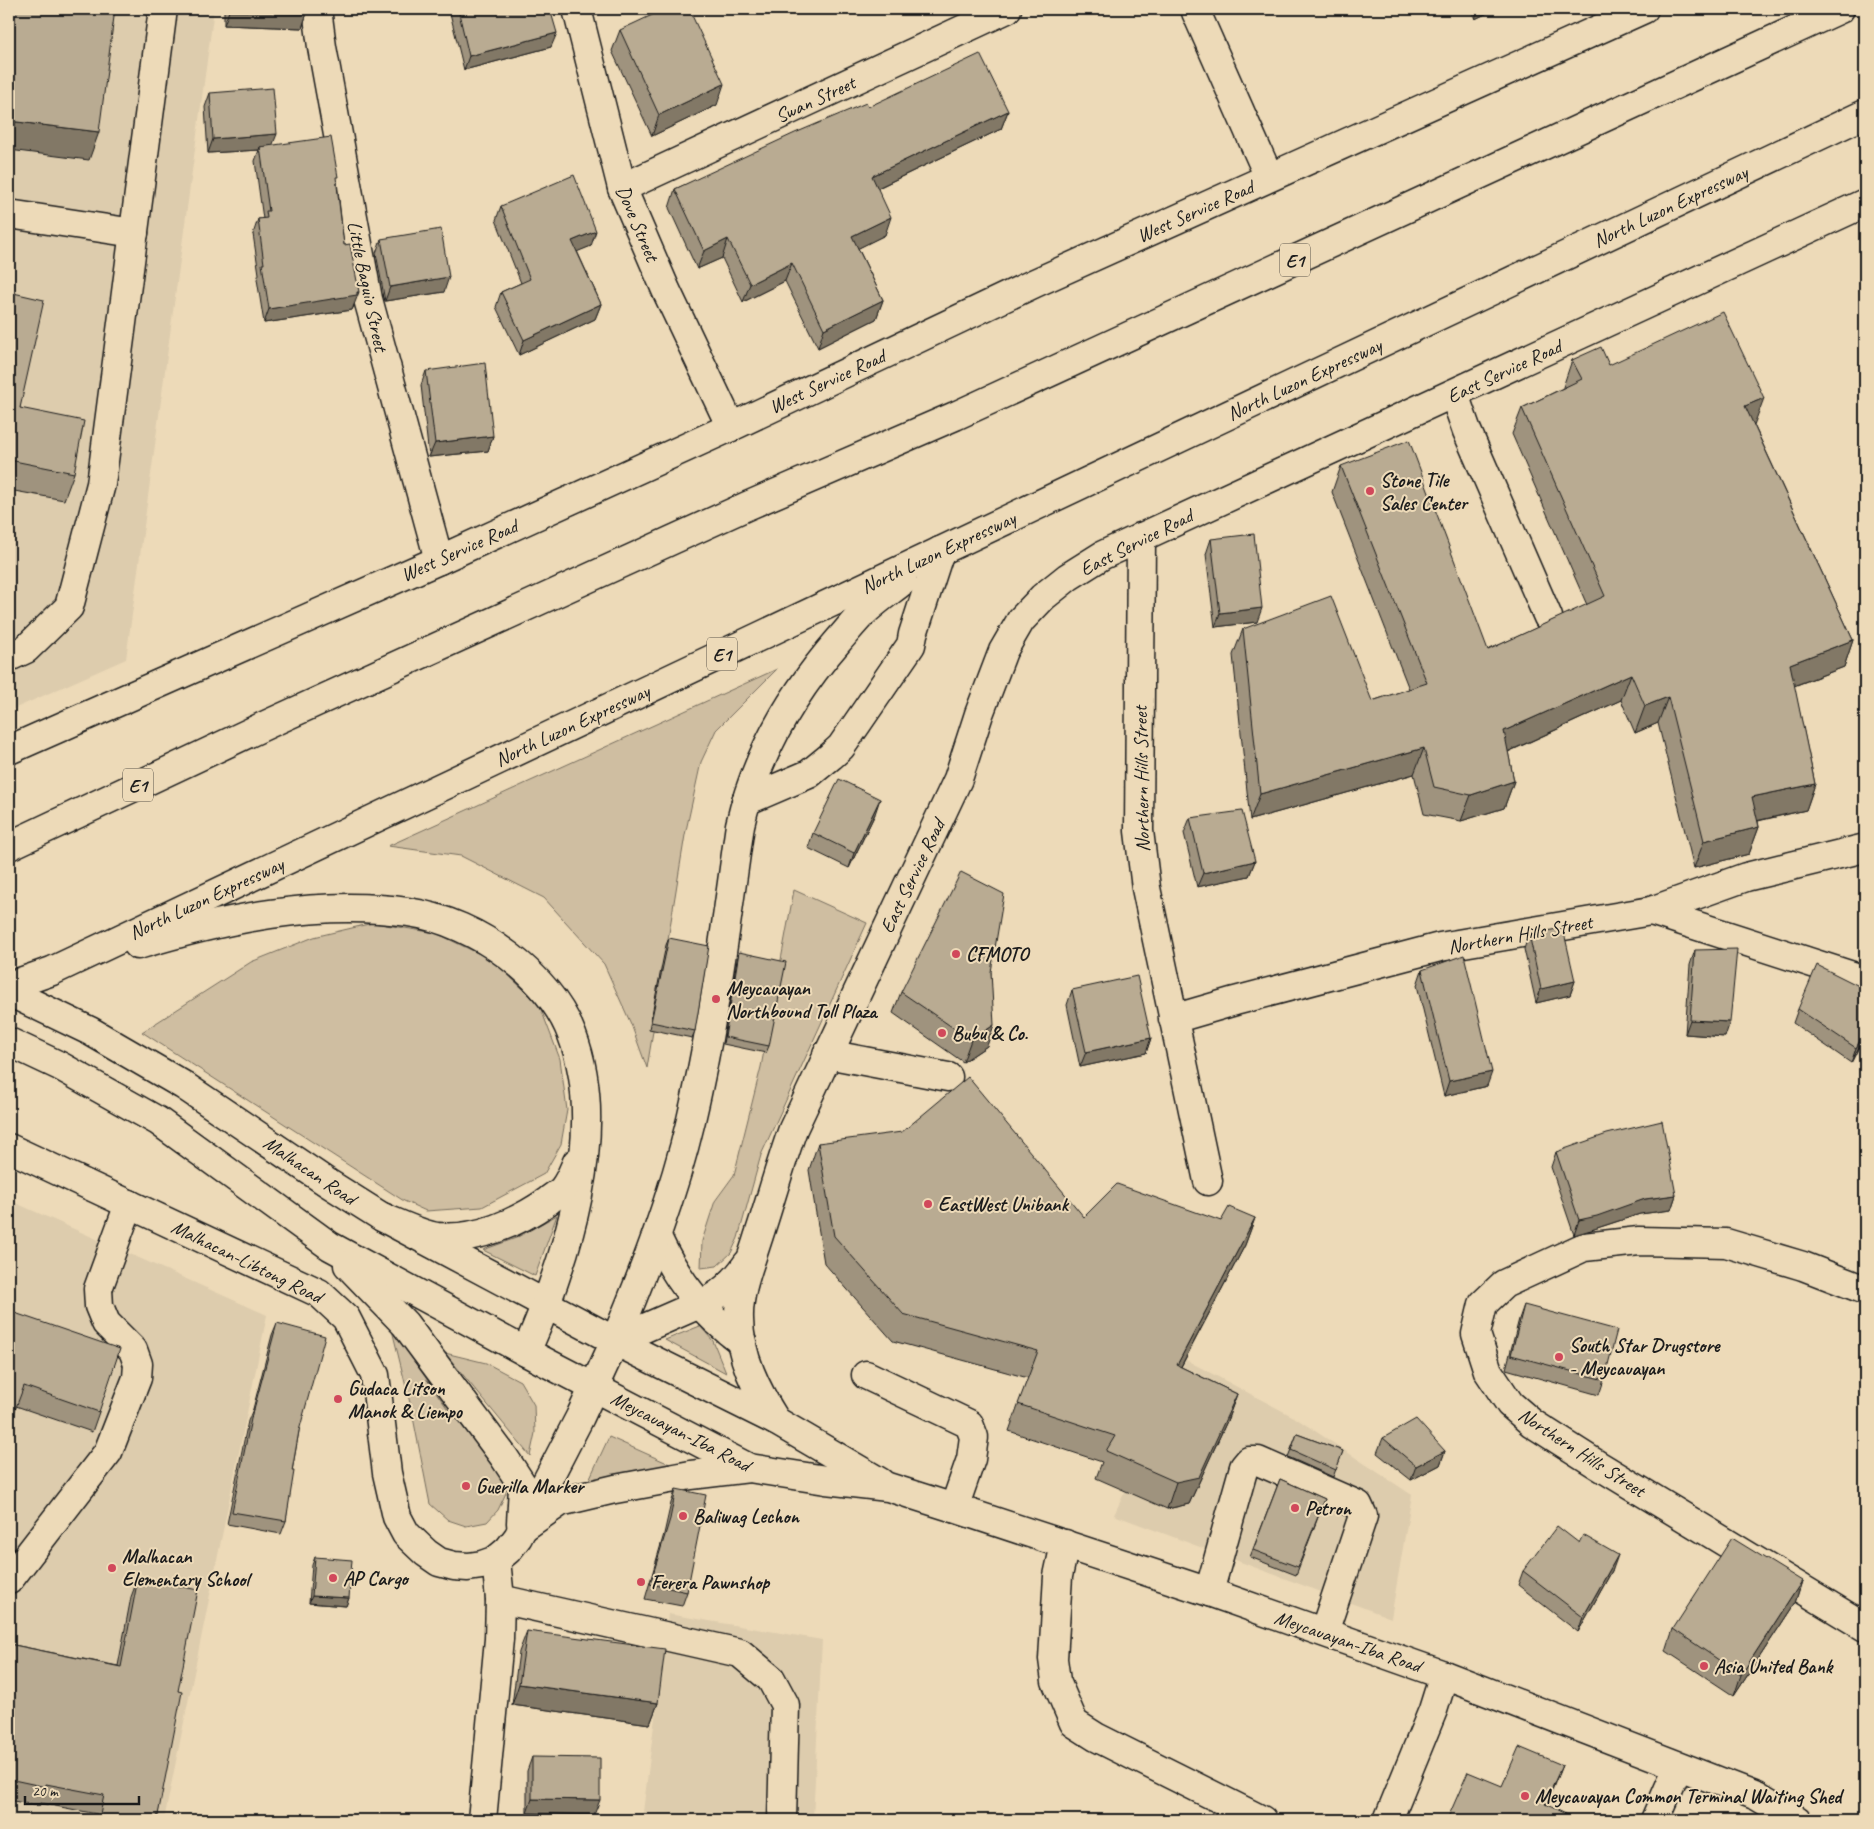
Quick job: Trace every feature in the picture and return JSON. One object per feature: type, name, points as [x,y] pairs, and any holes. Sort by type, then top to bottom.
[{"type":"main road","points":[[9,657],[26,649],[70,607],[101,484],[163,9]]},
{"type":"main road","name":"Little Baguio Street","points":[[317,9],[322,47],[368,299],[439,560]]},
{"type":"main road","name":"Dove Street","points":[[577,9],[622,188],[666,290],[731,427]]},
{"type":"main road","name":"Swan Street","points":[[622,188],[1007,9]]},
{"type":"main road","name":"West Service Road","points":[[9,750],[439,560],[731,427],[1035,283],[1644,9]]},
{"type":"main road","name":"E1","points":[[9,846],[286,716],[738,510],[955,416],[1840,9]]},
{"type":"main road","points":[[1196,12],[1269,177]]},
{"type":"main road","name":"North Luzon Expressway","points":[[9,986],[52,971],[1865,114]]},
{"type":"main road","name":"East Service Road","points":[[776,1422],[760,1396],[751,1376],[742,1342],[738,1320],[744,1280],[793,1129],[958,778],[1003,651],[1021,620],[1043,597],[1068,577],[1103,555],[1865,203]]},
{"type":"main road","points":[[9,214],[134,233]]},
{"type":"main road","points":[[1454,394],[1467,431],[1548,617]]},
{"type":"main road","name":"Northern Hills Street","points":[[1141,537],[1139,831],[1146,888],[1208,1180]]},
{"type":"main road","points":[[746,801],[809,774],[841,747],[911,644],[940,551]]},
{"type":"main road","points":[[482,1820],[495,1681],[500,1599],[496,1560],[508,1550],[518,1537],[594,1387],[615,1342],[657,1237],[680,1163],[707,1045],[717,994],[740,825],[746,801],[767,745],[782,718],[819,662],[862,614],[940,551]]},
{"type":"main road","name":"Northern Hills Street","points":[[1173,1019],[1440,947],[1651,911],[1746,877],[1865,848]]},
{"type":"main road","points":[[52,971],[163,937],[248,917],[319,909],[352,908],[410,912],[434,917],[477,936],[519,963],[551,998],[572,1035],[584,1078],[587,1123],[585,1148],[568,1240],[547,1306],[526,1352]]},
{"type":"main road","points":[[1651,911],[1865,980]]},
{"type":"main road","name":"Malhacan Road","points":[[9,992],[90,1031],[183,1085],[328,1183],[382,1217],[615,1342]]},
{"type":"main road","points":[[9,1042],[60,1066],[158,1121],[330,1246],[594,1387]]},
{"type":"main road","points":[[827,1054],[948,1077]]},
{"type":"main road","name":"Malhacan-Libtong Road","points":[[9,1148],[320,1293],[346,1318],[376,1375],[387,1473],[397,1517],[406,1534],[426,1553],[439,1562],[468,1567],[496,1560]]},
{"type":"main road","points":[[382,1217],[436,1237],[468,1235],[500,1227],[540,1206],[562,1190],[585,1148]]},
{"type":"main road","points":[[9,1580],[108,1452],[137,1378],[138,1364],[133,1350],[106,1323],[100,1306],[98,1289],[129,1204]]},
{"type":"main road","points":[[657,1237],[667,1260],[679,1279],[725,1330],[742,1342]]},
{"type":"main road","name":"Northern Hills Street","points":[[1865,1290],[1803,1266],[1726,1243],[1639,1241],[1584,1247],[1504,1284],[1483,1304],[1476,1334],[1488,1371],[1510,1404],[1532,1422],[1598,1465],[1865,1627]]},
{"type":"main road","points":[[330,1246],[405,1324],[504,1457],[523,1486],[521,1530]]},
{"type":"main road","name":"East Service Road","points":[[615,1342],[724,1292],[737,1279],[752,1257]]},
{"type":"main road","name":"Meycauayan-Iba Road","points":[[615,1342],[776,1422],[888,1487]]},
{"type":"main road","points":[[866,1376],[969,1424],[974,1437],[971,1459],[954,1508]]},
{"type":"main road","name":"Meycauayan-Iba Road","points":[[594,1387],[749,1468],[888,1487],[1209,1592],[1444,1675],[1757,1796],[1797,1820]]},
{"type":"main road","points":[[1209,1592],[1244,1467],[1250,1461],[1258,1461],[1358,1505],[1364,1516],[1324,1632]]},
{"type":"main road","points":[[521,1530],[560,1502],[672,1478],[749,1468]]},
{"type":"main road","points":[[1065,1544],[1058,1576],[1053,1659],[1056,1681],[1074,1723],[1096,1737],[1262,1820]]},
{"type":"main road","points":[[500,1599],[740,1653],[770,1679],[785,1705],[782,1820]]},
{"type":"main road","points":[[1388,1820],[1444,1675]]},
{"type":"main road","points":[[1655,1820],[1678,1766]]},
{"type":"shaded area","points":[[9,9],[214,9],[126,659],[9,711]]},
{"type":"shaded area","points":[[777,669],[716,730],[701,762],[685,835],[647,1068],[631,1024],[604,964],[544,898],[461,856],[388,846]]},
{"type":"shaded area","points":[[794,890],[867,923],[761,1155],[738,1238],[731,1253],[717,1266],[701,1268],[702,1241],[715,1201],[734,1175],[761,1067]]},
{"type":"shaded area","points":[[373,923],[436,933],[492,960],[539,1004],[560,1059],[567,1110],[561,1144],[544,1174],[482,1207],[426,1211],[404,1201],[142,1032],[251,962],[314,937]]},
{"type":"shaded area","name":"Malhacan Elementary School","points":[[9,1200],[267,1315],[164,1820],[9,1820]]},
{"type":"shaded area","points":[[557,1215],[535,1276],[483,1250],[516,1238]]},
{"type":"shaded area","points":[[700,1326],[713,1341],[726,1373],[665,1340]]},
{"type":"shaded area","points":[[392,1330],[450,1412],[499,1469],[506,1493],[498,1510],[487,1522],[466,1526],[448,1520],[430,1504],[411,1407]]},
{"type":"shaded area","points":[[445,1353],[486,1363],[520,1381],[534,1405],[535,1433],[530,1456]]},
{"type":"shaded area","points":[[1186,1360],[1294,1417],[1412,1495],[1391,1618],[1114,1515]]},
{"type":"shaded area","points":[[609,1437],[674,1466],[587,1484]]},
{"type":"shaded area","points":[[668,1614],[822,1640],[813,1820],[642,1820]]},
{"type":"building","points":[[9,9],[115,9],[99,132],[9,121]]},
{"type":"building","points":[[229,9],[307,9],[307,13],[229,11]]},
{"type":"building","points":[[458,9],[550,9],[557,33],[469,56]]},
{"type":"building","points":[[665,9],[689,9],[724,84],[659,115],[620,30]]},
{"type":"building","points":[[980,54],[1008,111],[872,176],[891,217],[852,236],[883,300],[824,329],[792,263],[750,284],[728,239],[704,251],[675,189],[795,133],[866,103],[868,107]]},
{"type":"building","points":[[273,88],[277,134],[213,139],[210,93]]},
{"type":"building","points":[[331,137],[338,177],[336,177],[344,245],[350,244],[359,292],[357,292],[357,295],[269,309],[258,219],[267,218],[266,211],[269,211],[260,147]]},
{"type":"building","points":[[574,175],[596,231],[572,241],[601,304],[524,340],[501,292],[530,279],[501,206]]},
{"type":"building","points":[[441,229],[449,277],[390,287],[381,239]]},
{"type":"building","points":[[9,292],[44,300],[20,408],[84,421],[74,473],[9,460]]},
{"type":"building","points":[[1723,312],[1764,398],[1745,406],[1853,640],[1790,664],[1815,784],[1752,797],[1759,827],[1704,841],[1668,697],[1645,706],[1631,674],[1504,731],[1514,781],[1471,795],[1434,787],[1424,748],[1260,794],[1243,629],[1331,596],[1372,701],[1427,683],[1341,466],[1409,440],[1488,650],[1605,596],[1522,408],[1582,379],[1572,360],[1601,347],[1609,365]]},
{"type":"building","points":[[485,363],[493,436],[435,443],[426,371]]},
{"type":"building","points":[[1254,534],[1262,608],[1220,613],[1211,539]]},
{"type":"building","points":[[839,779],[880,799],[854,853],[813,833]]},
{"type":"building","points":[[1242,811],[1255,861],[1203,873],[1190,818]]},
{"type":"building","name":"CFMOTO","points":[[961,872],[1004,894],[991,972],[994,1025],[971,1040],[901,992]]},
{"type":"building","points":[[1563,928],[1575,981],[1541,989],[1529,934]]},
{"type":"building","points":[[669,938],[709,946],[695,1031],[651,1022]]},
{"type":"building","points":[[1737,949],[1730,1022],[1690,1020],[1695,950]]},
{"type":"building","points":[[739,952],[786,962],[769,1046],[725,1037]]},
{"type":"building","points":[[1464,955],[1492,1072],[1449,1081],[1422,970]]},
{"type":"building","points":[[1817,965],[1865,989],[1865,1031],[1856,1048],[1798,1009]]},
{"type":"building","points":[[1137,976],[1151,1038],[1086,1052],[1072,990]]},
{"type":"building","points":[[968,1077],[1084,1217],[1117,1184],[1221,1221],[1229,1207],[1255,1218],[1177,1365],[1237,1394],[1199,1477],[1176,1482],[1106,1451],[1115,1436],[1018,1404],[1038,1351],[903,1314],[834,1236],[818,1143],[902,1132]]},
{"type":"building","points":[[1662,1121],[1676,1195],[1645,1199],[1597,1216],[1579,1220],[1556,1152],[1607,1134]]},
{"type":"building","name":"South Star Drugstore - Meycauayan","points":[[1524,1305],[1617,1330],[1604,1380],[1511,1355]]},
{"type":"building","points":[[9,1311],[120,1349],[99,1412],[24,1386],[9,1426]]},
{"type":"building","points":[[277,1323],[325,1336],[299,1431],[286,1521],[232,1512],[253,1409]]},
{"type":"building","points":[[1416,1419],[1445,1451],[1416,1466],[1383,1438]]},
{"type":"building","points":[[1297,1434],[1343,1451],[1336,1470],[1291,1450]]},
{"type":"building","points":[[1280,1479],[1325,1499],[1298,1567],[1253,1550]]},
{"type":"building","points":[[676,1489],[706,1495],[687,1592],[650,1584],[670,1519]]},
{"type":"building","points":[[1557,1526],[1579,1543],[1583,1535],[1618,1555],[1583,1617],[1523,1571]]},
{"type":"building","points":[[1732,1538],[1802,1581],[1741,1675],[1673,1629]]},
{"type":"building","points":[[315,1557],[352,1560],[349,1598],[312,1596]]},
{"type":"building","points":[[138,1578],[198,1590],[178,1691],[182,1692],[157,1820],[99,1820],[104,1795],[46,1784],[46,1787],[9,1779],[9,1644],[121,1667]]},
{"type":"building","points":[[527,1631],[665,1649],[658,1703],[519,1684]]},
{"type":"building","points":[[1519,1747],[1562,1765],[1545,1804],[1574,1818],[1573,1820],[1447,1820],[1468,1772],[1502,1786]]},
{"type":"building","points":[[532,1757],[600,1758],[600,1800],[532,1799]]},
{"type":"place","name":"Stone Tile Sales Center","points":[[1370,491]]},
{"type":"place","name":"CFMOTO","points":[[956,954]]},
{"type":"place","name":"Meycauayan Northbound Toll Plaza","points":[[716,999]]},
{"type":"place","name":"Bubu & Co.","points":[[942,1033]]},
{"type":"place","name":"EastWest Unibank","points":[[928,1204]]},
{"type":"place","name":"South Star Drugstore - Meycauayan","points":[[1559,1357]]},
{"type":"place","name":"Gudaca Litson Manok & Liempo","points":[[338,1399]]},
{"type":"place","name":"Guerilla Marker","points":[[466,1486]]},
{"type":"place","name":"Petron","points":[[1295,1508]]},
{"type":"place","name":"Baliwag Lechon","points":[[683,1516]]},
{"type":"place","name":"Malhacan Elementary School","points":[[112,1568]]},
{"type":"place","name":"AP Cargo","points":[[333,1578]]},
{"type":"place","name":"Ferera Pawnshop","points":[[641,1582]]},
{"type":"place","name":"Asia United Bank","points":[[1704,1666]]},
{"type":"place","name":"Meycauayan Common Terminal Waiting Shed","points":[[1525,1796]]}]
